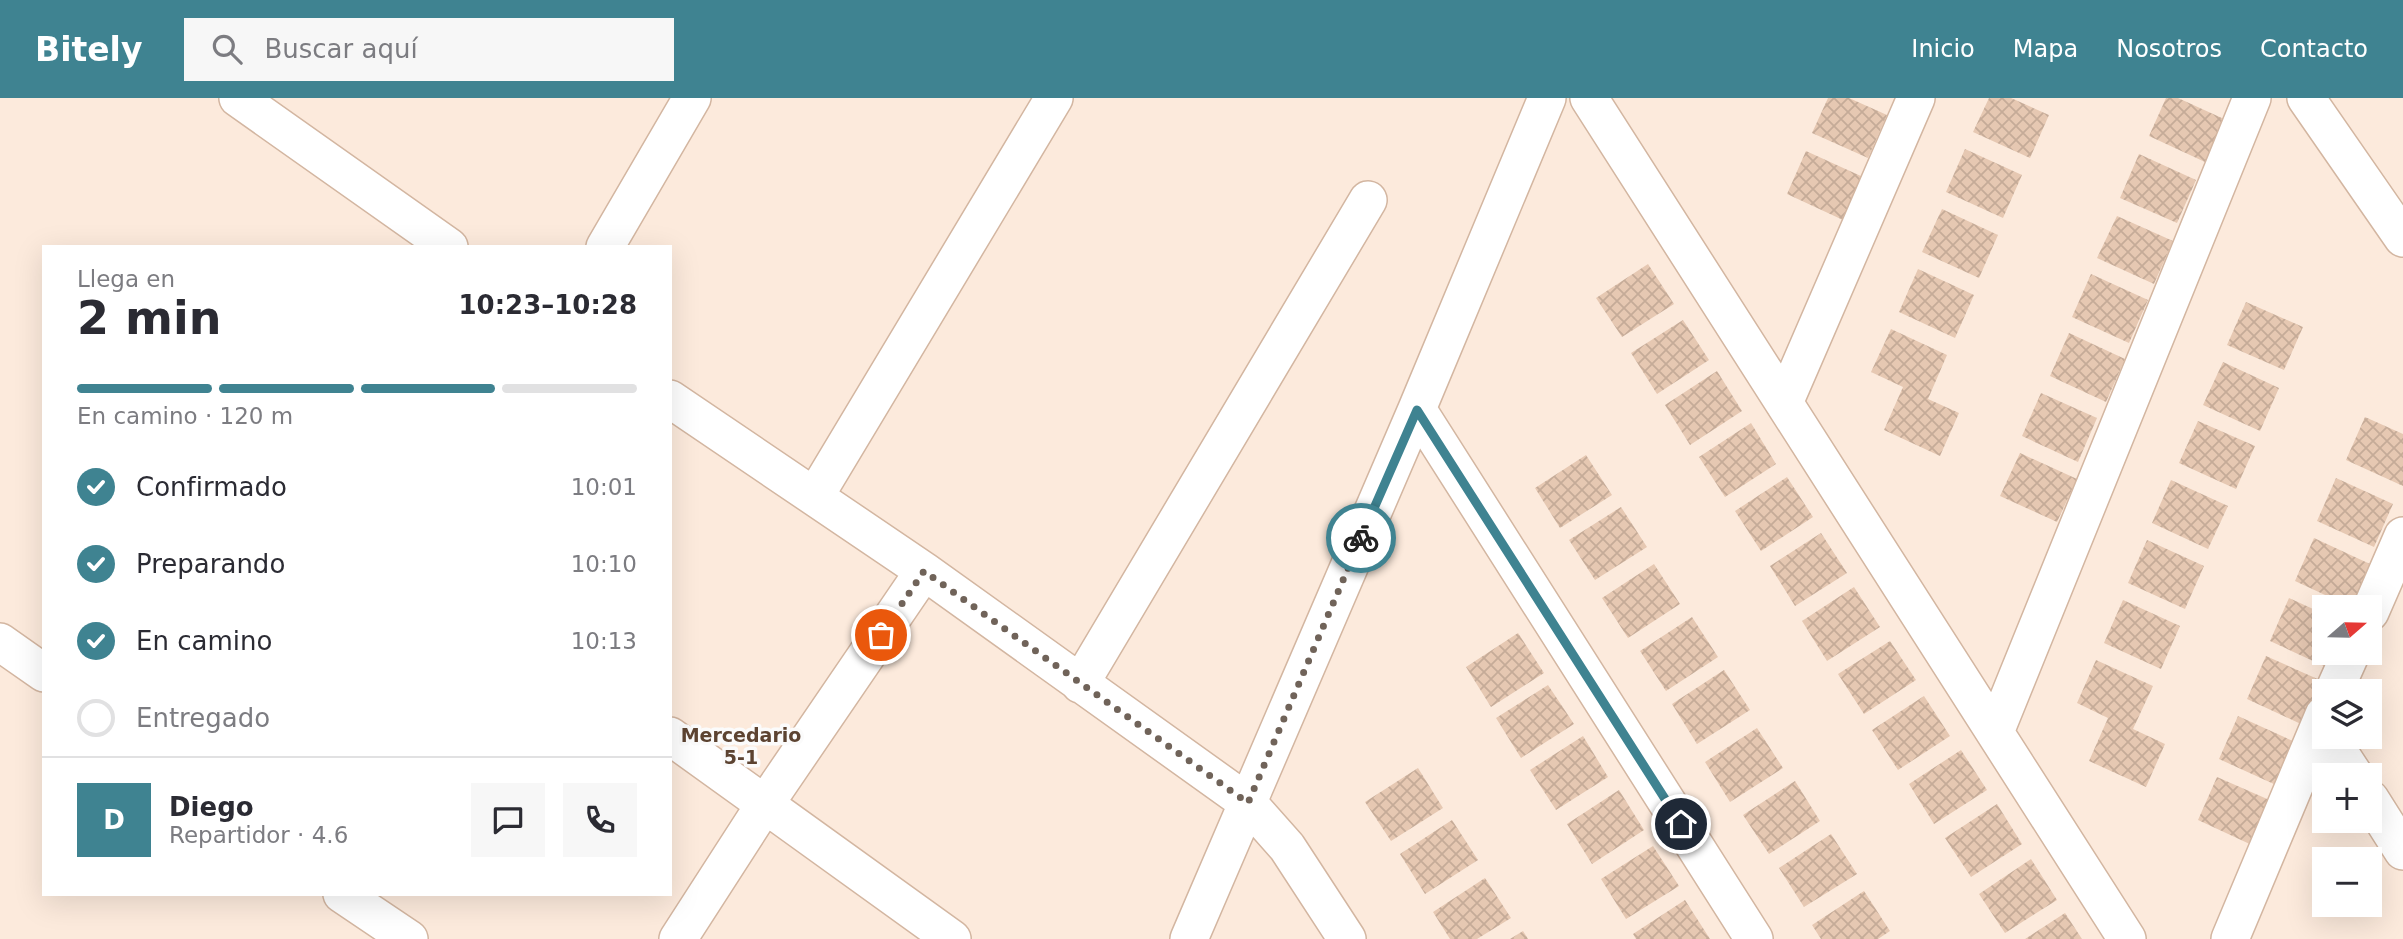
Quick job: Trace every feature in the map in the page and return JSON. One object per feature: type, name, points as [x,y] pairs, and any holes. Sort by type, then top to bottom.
[{"type":"street","points":[[238,98],[446,245]]},
{"type":"street","points":[[605,245],[692,98]]},
{"type":"street","points":[[815,496],[1054,98]]},
{"type":"street","points":[[1189,939],[1417,410],[1547,98]]},
{"type":"street","points":[[1589,98],[2127,939]]},
{"type":"street","points":[[1784,403],[1916,98]]},
{"type":"street","points":[[1995,732],[2252,98]]},
{"type":"street","points":[[2306,98],[2403,238]]},
{"type":"street","points":[[1080,684],[1368,200]]},
{"type":"street","points":[[672,400],[924,571],[1248,803],[1287,847],[1347,939]]},
{"type":"street","points":[[1417,410],[1754,939]]},
{"type":"street","points":[[2377,595],[2403,536]]},
{"type":"street","points":[[678,939],[765,804],[924,571]]},
{"type":"street","points":[[0,642],[42,672]]},
{"type":"street","points":[[672,737],[952,939]]},
{"type":"street","points":[[2230,939],[2313,749]]},
{"type":"street","points":[[2382,818],[2403,850]]},
{"type":"street","points":[[345,896],[409,939]]},
{"type":"building","points":[[1828,98],[1849,98],[1887,115],[1868,158],[1812,133]]},
{"type":"building","points":[[1989,98],[2011,98],[2049,115],[2030,158],[1973,132]]},
{"type":"building","points":[[2166,98],[2178,98],[2224,119],[2205,162],[2149,136]]},
{"type":"building","points":[[1965,149],[2022,175],[2003,218],[1946,192]]},
{"type":"building","points":[[1806,151],[1863,177],[1843,220],[1787,194]]},
{"type":"building","points":[[2139,154],[2196,180],[2177,223],[2120,198]]},
{"type":"building","points":[[1942,209],[1998,235],[1979,278],[1922,252]]},
{"type":"building","points":[[2117,216],[2173,241],[2154,284],[2097,258]]},
{"type":"building","points":[[1648,264],[1674,304],[1622,337],[1596,298]]},
{"type":"building","points":[[1918,269],[1974,295],[1955,338],[1899,312]]},
{"type":"building","points":[[2091,274],[2148,300],[2129,343],[2072,317]]},
{"type":"building","points":[[2246,302],[2303,327],[2284,370],[2227,345]]},
{"type":"building","points":[[1683,320],[1709,360],[1657,394],[1631,353]]},
{"type":"building","points":[[1891,329],[1947,355],[1928,399],[1959,413],[1940,456],[1884,430],[1903,387],[1871,372]]},
{"type":"building","points":[[2069,333],[2125,359],[2106,402],[2050,376]]},
{"type":"building","points":[[2223,362],[2279,388],[2260,431],[2203,405]]},
{"type":"building","points":[[1717,371],[1742,411],[1690,445],[1665,405]]},
{"type":"building","points":[[2041,393],[2097,418],[2078,462],[2022,436]]},
{"type":"building","points":[[2365,417],[2403,434],[2403,486],[2346,460]]},
{"type":"building","points":[[2198,421],[2255,446],[2236,489],[2179,463]]},
{"type":"building","points":[[1751,423],[1776,464],[1725,497],[1699,457]]},
{"type":"building","points":[[2020,453],[2077,479],[2057,522],[2000,496]]},
{"type":"building","points":[[1586,455],[1612,495],[1560,528],[1535,488]]},
{"type":"building","points":[[1787,477],[1813,517],[1761,551],[1735,511]]},
{"type":"building","points":[[2336,478],[2393,504],[2374,547],[2317,521]]},
{"type":"building","points":[[2171,480],[2228,506],[2208,549],[2152,523]]},
{"type":"building","points":[[1621,507],[1647,547],[1595,580],[1569,540]]},
{"type":"building","points":[[1821,533],[1847,573],[1795,606],[1770,566]]},
{"type":"building","points":[[2314,538],[2370,564],[2356,595],[2325,595],[2295,581]]},
{"type":"building","points":[[2147,540],[2204,566],[2185,609],[2128,583]]},
{"type":"building","points":[[1654,564],[1680,604],[1628,638],[1602,598]]},
{"type":"building","points":[[1854,587],[1880,627],[1827,661],[1802,621]]},
{"type":"building","points":[[2289,598],[2312,609],[2312,660],[2270,641]]},
{"type":"building","points":[[2123,600],[2180,626],[2161,669],[2104,643]]},
{"type":"building","points":[[1692,617],[1718,657],[1666,691],[1640,651]]},
{"type":"building","points":[[1518,633],[1544,673],[1491,707],[1466,667]]},
{"type":"building","points":[[1890,641],[1916,680],[1864,714],[1838,674]]},
{"type":"building","points":[[2266,656],[2318,679],[2312,679],[2312,704],[2303,725],[2247,699]]},
{"type":"building","points":[[2096,660],[2153,686],[2133,729],[2165,744],[2146,787],[2089,761],[2108,718],[2077,703]]},
{"type":"building","points":[[1724,670],[1750,710],[1697,744],[1672,704]]},
{"type":"building","points":[[1548,685],[1574,724],[1521,758],[1496,718]]},
{"type":"building","points":[[1924,696],[1950,736],[1898,770],[1872,730]]},
{"type":"building","points":[[2238,716],[2295,742],[2276,785],[2219,759]]},
{"type":"building","points":[[1757,728],[1783,768],[1730,802],[1705,762]]},
{"type":"building","points":[[1583,736],[1608,777],[1556,810],[1530,770]]},
{"type":"building","points":[[1961,750],[1987,790],[1934,824],[1909,784]]},
{"type":"building","points":[[1418,768],[1443,808],[1391,841],[1365,802]]},
{"type":"building","points":[[2217,777],[2274,802],[2254,846],[2198,820]]},
{"type":"building","points":[[1795,781],[1820,821],[1769,854],[1743,815]]},
{"type":"building","points":[[1619,790],[1644,830],[1592,864],[1567,824]]},
{"type":"building","points":[[1997,804],[2022,844],[1971,877],[1945,838]]},
{"type":"building","points":[[1452,820],[1478,860],[1425,894],[1400,854]]},
{"type":"building","points":[[1831,834],[1857,874],[1804,907],[1779,868]]},
{"type":"building","points":[[1653,846],[1679,886],[1626,919],[1601,879]]},
{"type":"building","points":[[2031,859],[2057,900],[2005,933],[1979,894]]},
{"type":"building","points":[[1485,878],[1511,918],[1477,939],[1450,939],[1433,912]]},
{"type":"building","points":[[1864,891],[1890,931],[1878,939],[1821,939],[1812,925]]},
{"type":"building","points":[[1685,900],[1710,939],[1636,939],[1633,934]]},
{"type":"building","points":[[2065,913],[2082,939],[2025,939]]},
{"type":"building","points":[[1523,931],[1528,939],[1510,939]]},
{"type":"way so far","points":[[881,635],[924,571],[1248,803],[1361,538]]},
{"type":"district","name":"Mercedario 5-1","points":[[741,746]]},
{"type":"route","points":[[1361,538],[1417,410],[1681,824]]}]
